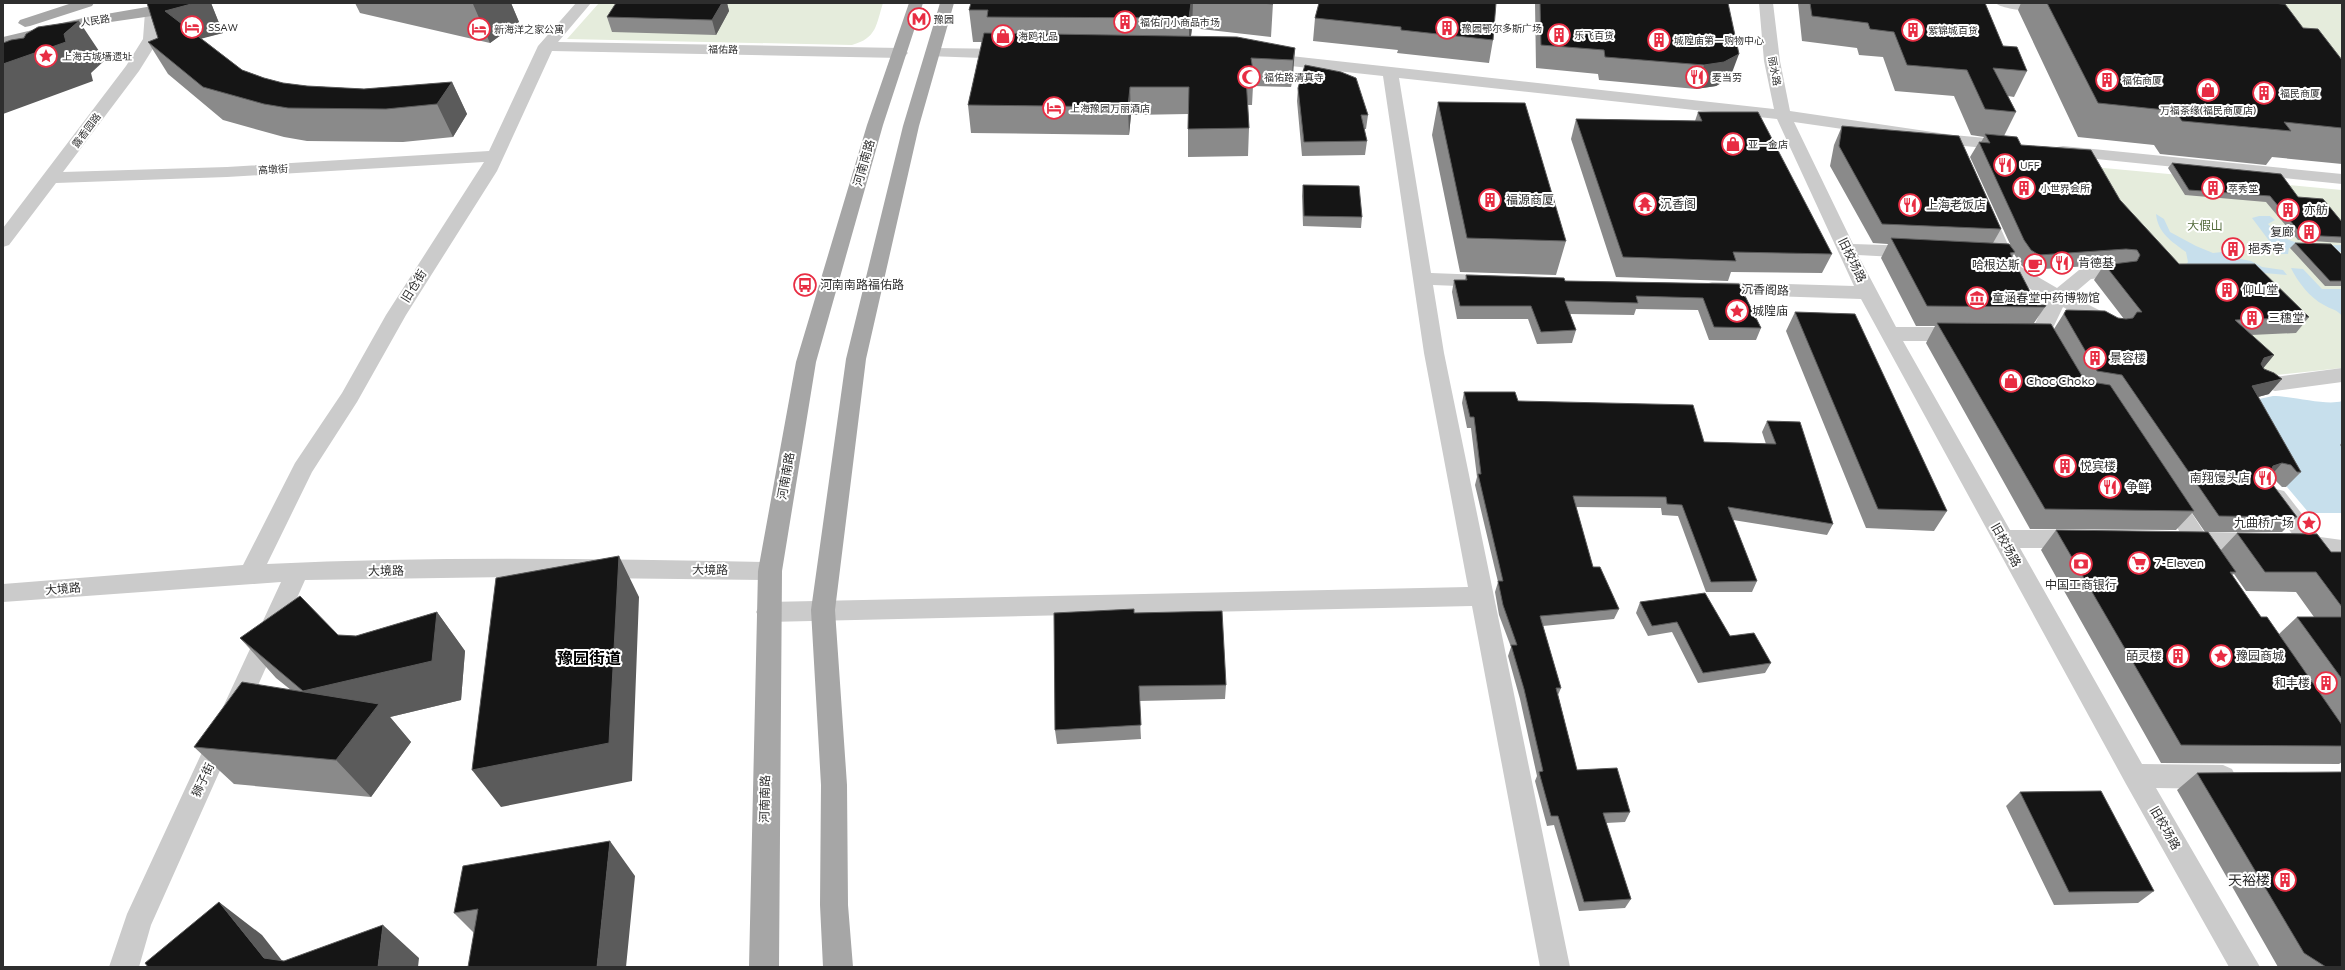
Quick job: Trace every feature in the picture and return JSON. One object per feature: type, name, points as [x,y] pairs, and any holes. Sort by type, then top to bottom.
[{"type":"main road","name":"人民路","points":[[3,30],[87,3]]},
{"type":"main road","name":"人民路","points":[[3,42],[83,22],[148,8],[187,3]]},
{"type":"main road","name":"河南南路","points":[[764,967],[768,612],[770,571],[806,362],[875,125],[916,3]]},
{"type":"main road","points":[[838,967],[834,905],[834,785],[823,610],[856,359],[911,126],[948,3]]},
{"type":"street","name":"旧仓街","points":[[250,574],[303,469],[367,370],[396,315],[488,171],[546,46],[584,3]]},
{"type":"street","name":"丽水路","points":[[1766,3],[1772,61],[1782,115]]},
{"type":"street","points":[[2003,3],[2065,10]]},
{"type":"street","name":"露香园路","points":[[3,241],[133,68],[150,39],[148,8]]},
{"type":"street","name":"福佑路","points":[[546,46],[900,53]]},
{"type":"street","points":[[933,53],[1028,54]]},
{"type":"street","points":[[1249,58],[1281,58],[1390,72],[1782,115],[1954,140],[2020,147]]},
{"type":"street","points":[[1390,72],[1434,352],[1555,967]]},
{"type":"street","name":"旧校场路","points":[[1782,115],[1867,292],[2135,776],[2244,967]]},
{"type":"street","points":[[1954,140],[1960,156]]},
{"type":"street","points":[[2057,155],[2342,179]]},
{"type":"street","name":"高墩街","points":[[51,178],[227,172],[495,156]]},
{"type":"street","points":[[1979,199],[1996,255],[2014,271],[2115,327]]},
{"type":"street","points":[[1846,249],[1932,252]]},
{"type":"street","points":[[2064,368],[2042,330],[2058,296],[2086,274],[2120,271]]},
{"type":"street","points":[[1422,279],[1498,282]]},
{"type":"street","name":"沉香阁路","points":[[1695,288],[1867,292]]},
{"type":"street","points":[[1890,334],[1983,334]]},
{"type":"street","points":[[2022,334],[2045,335]]},
{"type":"street","points":[[2259,379],[2275,384],[2342,375]]},
{"type":"street","points":[[2169,489],[2197,541],[2221,577]]},
{"type":"street","points":[[2273,494],[2312,544]]},
{"type":"street","points":[[2003,539],[2097,540]]},
{"type":"street","points":[[2166,540],[2312,544],[2342,549]]},
{"type":"street","name":"大境路","points":[[3,594],[250,574],[527,567],[770,571]]},
{"type":"street","name":"狮子街","points":[[124,967],[137,924],[297,573]]},
{"type":"street","points":[[768,612],[1482,596]]},
{"type":"street","points":[[2135,776],[2248,777]]},
{"type":"green space","points":[[599,3],[883,3],[874,30],[866,39],[852,45],[567,39]]},
{"type":"green space","points":[[2268,3],[2342,3],[2342,85]]},
{"type":"green space","name":"大假山","points":[[2082,166],[2342,190],[2342,368],[2267,376]]},
{"type":"water","points":[[2156,214],[2164,219],[2170,232],[2196,246],[2213,253],[2222,252],[2231,257],[2251,261],[2262,267],[2283,270],[2287,275],[2185,266],[2188,262],[2186,252],[2170,240],[2162,231],[2157,221]]},
{"type":"water","points":[[2259,216],[2270,216],[2275,220],[2268,224],[2275,232],[2292,241],[2311,245],[2342,245],[2342,252],[2289,248],[2288,254],[2279,254],[2252,218]]},
{"type":"water","points":[[2291,268],[2303,269],[2322,289],[2342,289],[2342,316],[2336,310],[2319,302],[2309,294],[2300,284]]},
{"type":"water","points":[[2273,396],[2318,402],[2342,401],[2342,513],[2309,513],[2287,487],[2244,409],[2245,402]]},
{"type":"building","points":[[147,3],[195,3],[165,11],[242,70],[283,83],[307,86],[364,89],[452,82],[437,104],[386,109],[288,108],[264,104],[203,87],[148,42],[158,38]]},
{"type":"building","points":[[616,3],[722,3],[712,20],[607,17]]},
{"type":"building","points":[[971,3],[1191,3],[1189,18],[987,17],[988,10],[969,10]]},
{"type":"building","points":[[1319,3],[1496,3],[1493,40],[1401,30],[1401,27],[1315,18]]},
{"type":"building","name":"城隍庙第一购物中心","points":[[1540,3],[1728,3],[1739,54],[1724,62],[1704,65],[1605,57],[1604,50],[1541,45]]},
{"type":"building","points":[[1810,3],[1985,3],[2003,46],[2017,47],[2027,71],[1993,68],[2016,112],[1985,109],[1967,70],[1907,65],[1894,32],[1870,29],[1868,23],[1812,16]]},
{"type":"building","points":[[2047,3],[2285,4],[2303,28],[2318,29],[2342,60],[2342,128],[2284,122],[2291,131],[2182,121],[2175,111],[2098,103]]},
{"type":"building","points":[[79,21],[64,34],[66,42],[3,64],[3,43],[24,38],[26,34],[38,27]]},
{"type":"building","points":[[984,33],[1237,37],[1295,48],[1293,60],[1251,58],[1254,77],[1246,77],[1249,128],[1188,129],[1189,87],[1130,87],[1128,107],[968,105]]},
{"type":"building","points":[[1305,65],[1341,72],[1356,78],[1368,115],[1361,115],[1367,141],[1304,142],[1298,88]]},
{"type":"building","name":"福源商厦","points":[[1438,102],[1525,103],[1566,241],[1467,238]]},
{"type":"building","points":[[1698,112],[1758,112],[1832,254],[1733,252],[1736,261],[1623,257],[1576,119],[1702,121]]},
{"type":"building","name":"上海老饭店","points":[[1842,126],[1959,136],[2001,229],[1882,224],[1839,146]]},
{"type":"building","points":[[1985,134],[2017,137],[2021,145],[2091,150],[2120,200],[2179,264],[2255,264],[2309,317],[2235,320],[2274,355],[2264,358],[2261,364],[2264,369],[2274,373],[2282,379],[2252,386],[2301,472],[2297,472],[2291,465],[2282,463],[2273,466],[2270,473],[2264,473],[2297,517],[2219,516],[2122,375],[2097,371],[2064,314],[2066,310],[2105,311],[2118,318],[2126,319],[2133,318],[2137,312],[2142,312],[2105,265],[2137,261],[2140,255],[2137,250],[2126,249],[2039,255],[2031,250],[2024,240],[1979,142],[1990,143]]},
{"type":"building","points":[[2172,163],[2281,174],[2298,197],[2323,199],[2342,222],[2342,237],[2302,235],[2270,196],[2189,190]]},
{"type":"building","points":[[1303,185],[1359,186],[1362,217],[1304,216]]},
{"type":"building","points":[[1891,238],[2009,244],[2015,252],[2010,253],[2037,305],[2046,305],[2045,307],[1927,306]]},
{"type":"building","points":[[2295,243],[2331,244],[2342,255],[2342,281],[2330,281]]},
{"type":"building","points":[[1466,275],[1564,278],[1565,281],[1739,284],[1761,328],[1714,327],[1703,298],[1636,296],[1638,303],[1565,301],[1576,330],[1541,332],[1531,306],[1460,306],[1454,280],[1467,280]]},
{"type":"building","points":[[1795,312],[1855,314],[1947,511],[1878,509]]},
{"type":"building","name":"悦宾楼","points":[[1937,323],[2051,324],[2085,381],[2110,385],[2194,511],[2045,509]]},
{"type":"building","points":[[1464,392],[1515,392],[1518,401],[1693,405],[1704,442],[1776,444],[1767,421],[1800,422],[1833,524],[1728,507],[1757,581],[1711,582],[1682,505],[1667,504],[1666,497],[1573,496],[1593,567],[1600,567],[1619,609],[1540,616],[1561,688],[1556,688],[1577,770],[1617,768],[1630,812],[1603,813],[1631,899],[1584,902],[1558,816],[1551,816],[1539,772],[1543,771],[1524,689],[1511,645],[1517,645],[1503,605],[1498,581],[1503,581],[1478,474],[1481,474],[1474,417],[1470,417]]},
{"type":"building","name":"皕灵楼","points":[[2056,530],[2208,532],[2236,572],[2230,572],[2261,617],[2267,617],[2342,725],[2342,746],[2181,745]]},
{"type":"building","points":[[2237,533],[2317,534],[2331,552],[2342,552],[2342,607],[2316,572],[2265,572]]},
{"type":"building","points":[[619,556],[609,743],[472,770],[496,578]]},
{"type":"building","points":[[1705,593],[1730,636],[1754,633],[1771,663],[1703,673],[1677,622],[1652,626],[1640,602]]},
{"type":"building","points":[[300,596],[338,635],[356,636],[437,612],[432,661],[303,691],[240,638]]},
{"type":"building","points":[[1134,609],[1134,613],[1222,611],[1226,685],[1139,686],[1141,725],[1055,730],[1054,613]]},
{"type":"building","points":[[2297,617],[2342,617],[2342,679]]},
{"type":"building","points":[[242,682],[379,704],[336,760],[194,747]]},
{"type":"building","name":"天裕楼","points":[[2342,772],[2342,967],[2326,967],[2304,953],[2197,773]]},
{"type":"building","points":[[2101,791],[2154,891],[2069,892],[2020,792]]},
{"type":"building","points":[[610,841],[597,967],[468,967],[478,909],[454,913],[463,866]]},
{"type":"building","points":[[219,902],[264,958],[284,961],[383,925],[378,967],[148,967],[145,963]]},
{"type":"place","name":"豫园","points":[[919,19]]},
{"type":"place","name":"福佑门小商品市场","points":[[1125,22]]},
{"type":"place","name":"SSAW","points":[[192,27]]},
{"type":"place","name":"豫园鄂尔多斯广场","points":[[1447,28]]},
{"type":"place","name":"新海洋之家公寓","points":[[479,29]]},
{"type":"place","name":"紫锦城百货","points":[[1913,30]]},
{"type":"place","name":"乐飞百货","points":[[1559,35]]},
{"type":"place","name":"海鸥礼品","points":[[1003,36]]},
{"type":"place","name":"城隍庙第一购物中心","points":[[1659,40]]},
{"type":"place","name":"上海古城墙遗址","points":[[46,56]]},
{"type":"place","name":"福佑路清真寺","points":[[1249,77]]},
{"type":"place","name":"麦当劳","points":[[1697,77]]},
{"type":"place","name":"福佑商厦","points":[[2107,80]]},
{"type":"place","name":"万福茶缘(福民商厦店)","points":[[2208,90]]},
{"type":"place","name":"福民商厦","points":[[2264,93]]},
{"type":"place","name":"上海豫园万丽酒店","points":[[1054,108]]},
{"type":"place","name":"亚一金店","points":[[1733,144]]},
{"type":"place","name":"UFF","points":[[2005,165]]},
{"type":"place","name":"小世界会所","points":[[2024,188]]},
{"type":"place","name":"萃秀堂","points":[[2213,188]]},
{"type":"place","name":"福源商厦","points":[[1490,200]]},
{"type":"place","name":"沉香阁","points":[[1645,204]]},
{"type":"place","name":"上海老饭店","points":[[1910,205]]},
{"type":"place","name":"亦舫","points":[[2288,210]]},
{"type":"place","name":"复廊","points":[[2309,232]]},
{"type":"place","name":"挹秀亭","points":[[2233,249]]},
{"type":"place","name":"肯德基","points":[[2062,263]]},
{"type":"place","name":"哈根达斯","points":[[2035,265]]},
{"type":"place","name":"河南南路福佑路","points":[[805,285]]},
{"type":"place","name":"仰山堂","points":[[2227,290]]},
{"type":"place","name":"童涵春堂中药博物馆","points":[[1977,298]]},
{"type":"place","name":"城隍庙","points":[[1737,311]]},
{"type":"place","name":"三穗堂","points":[[2252,318]]},
{"type":"place","name":"景容楼","points":[[2095,358]]},
{"type":"place","name":"Choc Choko","points":[[2011,381]]},
{"type":"place","name":"悦宾楼","points":[[2065,466]]},
{"type":"place","name":"南翔馒头店","points":[[2265,478]]},
{"type":"place","name":"争鲜","points":[[2110,487]]},
{"type":"place","name":"九曲桥广场","points":[[2309,523]]},
{"type":"place","name":"7-Eleven","points":[[2139,563]]},
{"type":"place","name":"中国工商银行","points":[[2081,564]]},
{"type":"place","name":"皕灵楼","points":[[2178,656]]},
{"type":"place","name":"豫园商城","points":[[2221,656]]},
{"type":"place","name":"和丰楼","points":[[2326,683]]},
{"type":"place","name":"天裕楼","points":[[2285,880]]},
{"type":"district","name":"豫园街道","points":[[589,658]]}]
